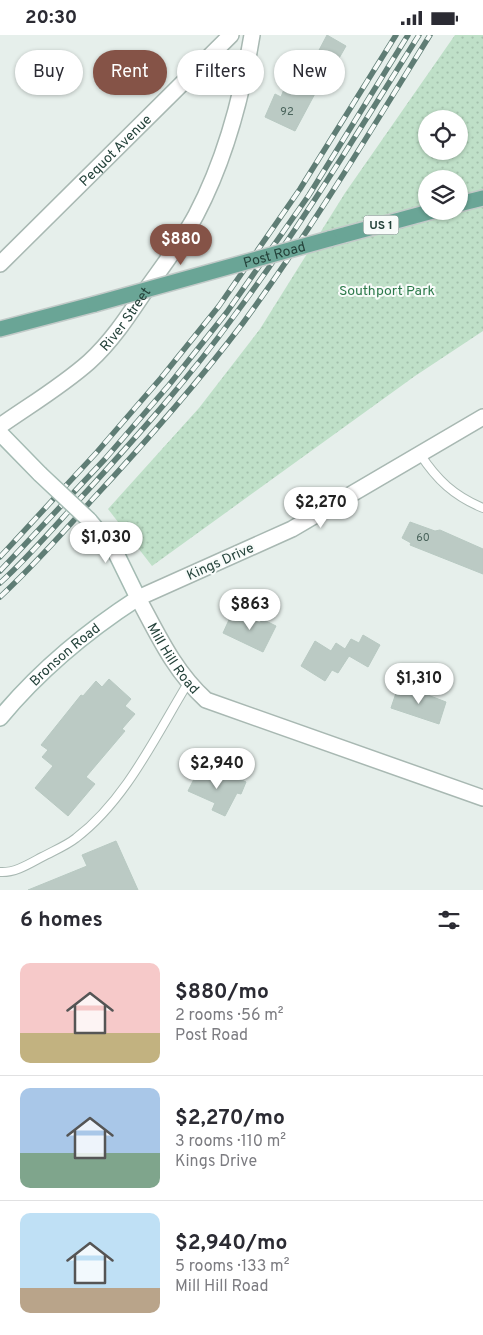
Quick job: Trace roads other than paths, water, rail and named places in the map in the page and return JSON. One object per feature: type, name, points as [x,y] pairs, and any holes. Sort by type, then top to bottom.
[{"type":"main road","points":[[468,202],[483,198]]},
{"type":"main road","name":"Post Road","points":[[0,329],[418,215]]},
{"type":"street","name":"Pequot Avenue","points":[[5,259],[231,35]]},
{"type":"street","name":"River Street","points":[[0,425],[60,385],[89,362],[110,341],[171,255],[196,216],[218,168],[239,98],[252,35]]},
{"type":"street","name":"Kings Drive","points":[[138,598],[292,529],[483,417]]},
{"type":"street","name":"Mill Hill Road","points":[[0,433],[89,520],[115,551],[174,665],[188,683],[206,700],[483,798]]},
{"type":"street","name":"Bronson Road","points":[[0,718],[58,659],[103,621],[138,598]]},
{"type":"lane","points":[[420,454],[432,473],[446,487],[463,500],[483,508]]},
{"type":"lane","points":[[0,872],[9,873],[24,867],[75,839],[106,810],[134,773],[188,683]]},
{"type":"railway","points":[[0,557],[97,452],[161,378],[219,306],[300,189],[396,35]]},
{"type":"railway","points":[[0,571],[105,459],[169,385],[227,312],[309,195],[408,35]]},
{"type":"railway","points":[[0,583],[34,549],[126,448],[217,339],[306,213],[419,35]]},
{"type":"railway","points":[[0,597],[47,550],[150,436],[243,323],[316,217],[430,35]]},
{"type":"park label","name":"Southport Park","points":[[387,290]]}]
